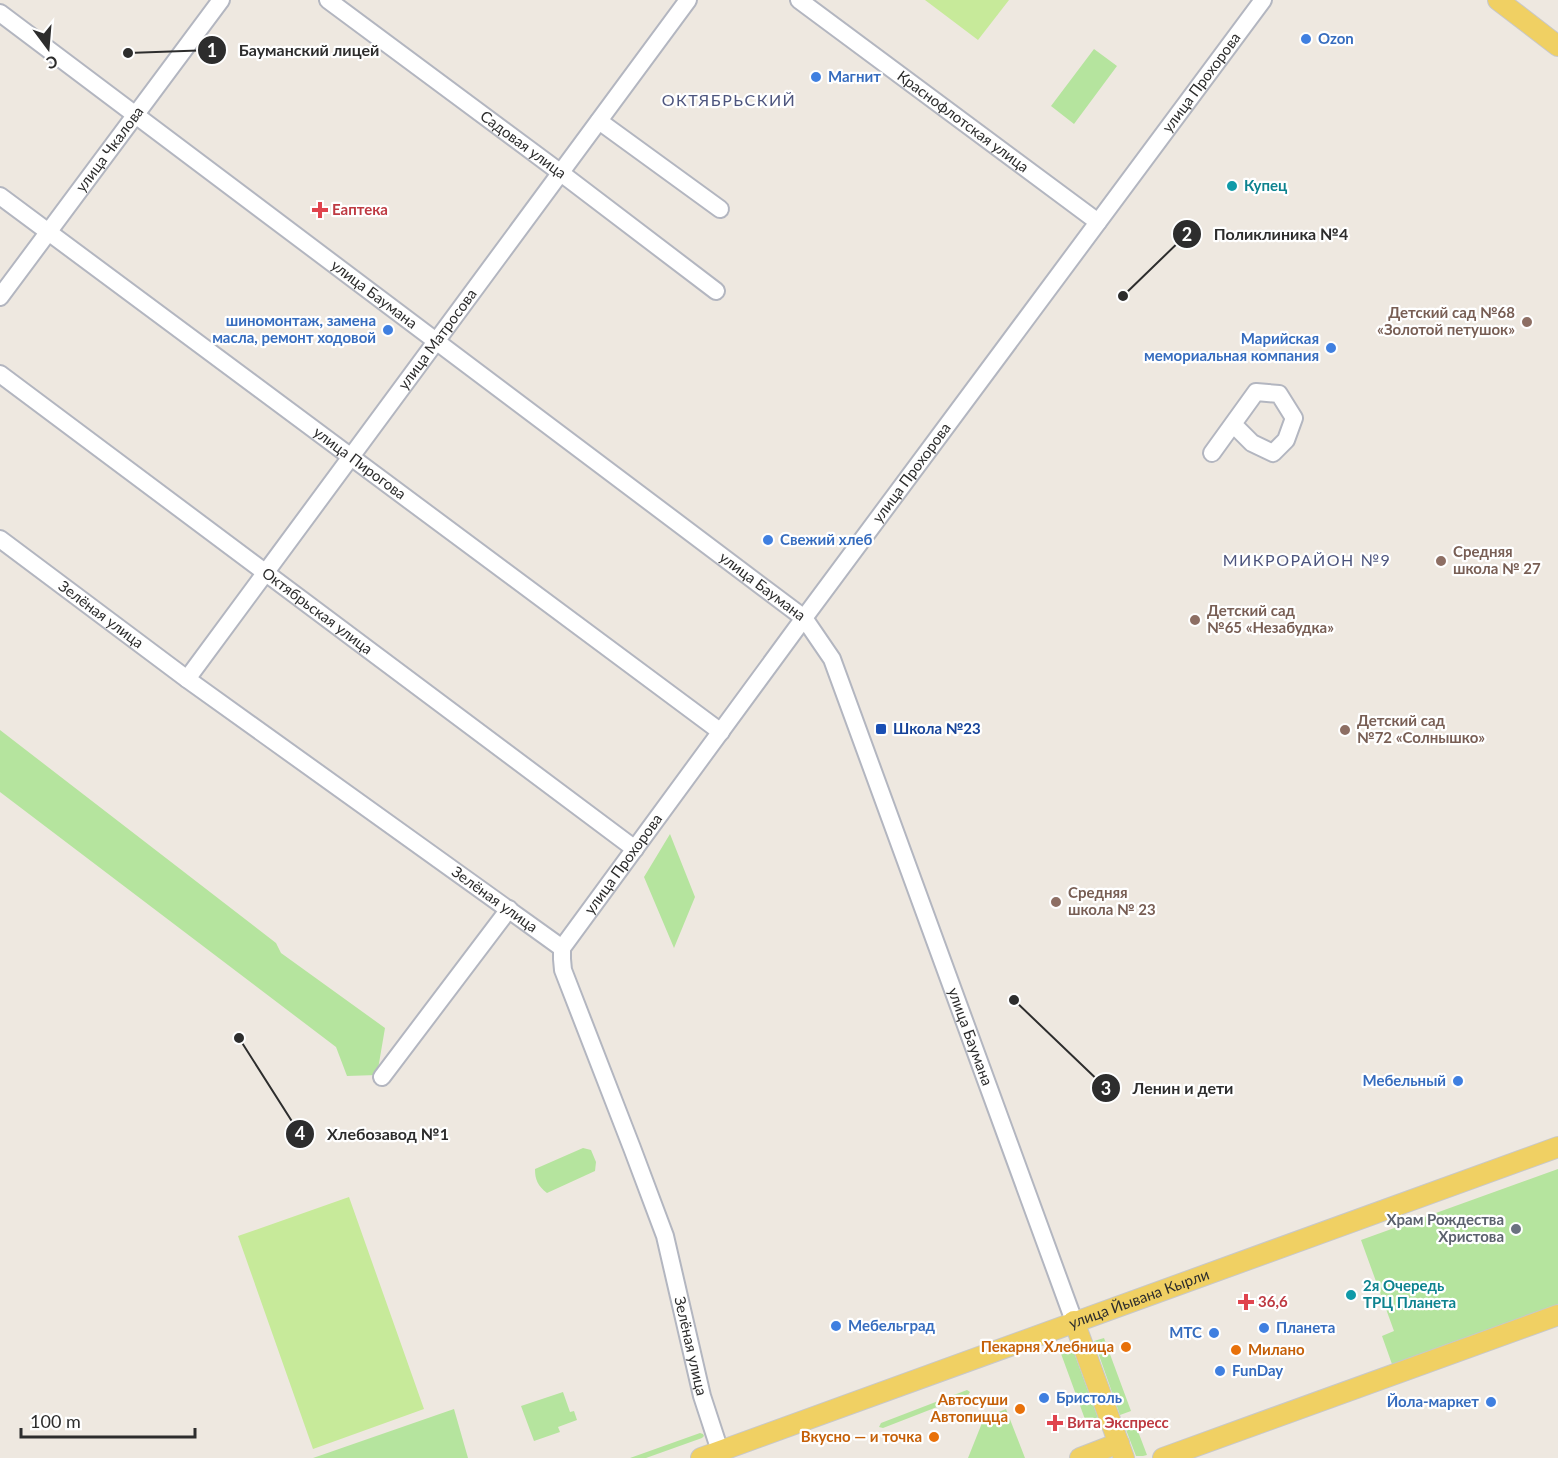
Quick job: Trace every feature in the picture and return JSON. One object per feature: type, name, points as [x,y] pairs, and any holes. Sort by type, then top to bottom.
[{"type":"main road","points":[[1498,0],[1558,46]]},
{"type":"main road","name":"улица Йывана Кырли","points":[[701,1458],[1558,1146]]},
{"type":"main road","points":[[1163,1458],[1558,1316]]},
{"type":"main road","name":"улица Баумана","points":[[1074,1321],[1121,1451]]},
{"type":"main road","points":[[1080,1458],[1121,1451]]},
{"type":"street","name":"улица Чкалова","points":[[0,297],[221,0]]},
{"type":"street","name":"Садовая улица","points":[[328,0],[716,291]]},
{"type":"street","name":"улица Матросова","points":[[187,679],[688,0]]},
{"type":"street","name":"Краснофлотская улица","points":[[799,0],[1098,222]]},
{"type":"street","name":"улица Прохорова","points":[[562,948],[1263,0]]},
{"type":"street","name":"улица Баумана","points":[[0,13],[804,618],[832,659],[1074,1321]]},
{"type":"street","points":[[599,121],[720,209]]},
{"type":"street","name":"улица Пирогова","points":[[0,196],[721,732]]},
{"type":"street","name":"Октябрьская улица","points":[[0,374],[635,849]]},
{"type":"street","points":[[1212,453],[1233,424]]},
{"type":"street","name":"Зелёная улица","points":[[0,539],[187,679],[562,948],[563,970],[665,1236],[702,1396],[720,1451]]},
{"type":"street","points":[[382,1077],[509,909]]},
{"type":"green space","points":[[925,0],[1009,0],[978,40]]},
{"type":"green space","points":[[1094,49],[1117,66],[1074,124],[1051,106]]},
{"type":"green space","points":[[0,730],[276,943],[281,953],[385,1028],[377,1075],[347,1076],[336,1047],[0,792]]},
{"type":"green space","points":[[670,834],[695,897],[674,948],[644,877]]},
{"type":"green space","points":[[583,1148],[591,1150],[596,1162],[595,1171],[547,1193],[538,1182],[535,1169]]},
{"type":"green space","points":[[1558,1169],[1558,1306],[1393,1367],[1382,1336],[1394,1331],[1361,1240]]},
{"type":"green space","points":[[349,1197],[424,1409],[313,1449],[238,1236]]},
{"type":"green space","points":[[1104,1338],[1131,1411],[1120,1415],[1094,1341]]},
{"type":"green space","points":[[1072,1347],[1098,1418],[1086,1422],[1060,1351]]},
{"type":"green space","points":[[967,1390],[970,1392],[968,1395],[883,1428],[879,1427],[881,1423]]},
{"type":"green space","points":[[563,1392],[570,1412],[574,1411],[577,1420],[558,1427],[560,1432],[534,1441],[521,1406]]},
{"type":"green space","points":[[454,1409],[468,1458],[313,1458]]},
{"type":"green space","points":[[1006,1409],[1025,1458],[968,1458],[984,1418]]},
{"type":"green space","points":[[1133,1418],[1147,1455],[1136,1456],[1123,1422]]},
{"type":"green space","points":[[700,1433],[704,1436],[702,1438],[646,1458],[630,1458]]},
{"type":"place","name":"Ozon","points":[[1306,39]]},
{"type":"place","name":"Бауманский лицей","points":[[128,53]]},
{"type":"place","name":"Магнит","points":[[816,77]]},
{"type":"place","name":"Купец","points":[[1232,186]]},
{"type":"place","name":"Еаптека","points":[[320,210]]},
{"type":"place","name":"Поликлиника №4","points":[[1123,296]]},
{"type":"place","name":"Детский сад №68 «Золотой петушок»","points":[[1527,322]]},
{"type":"place","name":"шиномонтаж, замена масла, ремонт ходовой","points":[[388,330]]},
{"type":"place","name":"Марийская мемориальная компания","points":[[1331,348]]},
{"type":"place","name":"Свежий хлеб","points":[[768,540]]},
{"type":"place","name":"Средняя школа № 27","points":[[1441,561]]},
{"type":"place","name":"Детский сад №65 «Незабудка»","points":[[1195,620]]},
{"type":"place","name":"Школа №23","points":[[881,729]]},
{"type":"place","name":"Детский сад №72 «Солнышко»","points":[[1345,730]]},
{"type":"place","name":"Средняя школа № 23","points":[[1056,902]]},
{"type":"place","name":"Ленин и дети","points":[[1014,1000]]},
{"type":"place","name":"Хлебозавод №1","points":[[239,1038]]},
{"type":"place","name":"Мебельный","points":[[1458,1081]]},
{"type":"place","name":"Храм Рождества Христова","points":[[1516,1229]]},
{"type":"place","name":"2я Очередь ТРЦ Планета","points":[[1351,1295]]},
{"type":"place","name":"36,6","points":[[1246,1302]]},
{"type":"place","name":"Мебельград","points":[[836,1326]]},
{"type":"place","name":"Планета","points":[[1264,1328]]},
{"type":"place","name":"МТС","points":[[1214,1333]]},
{"type":"place","name":"Пекарня Хлебница","points":[[1126,1347]]},
{"type":"place","name":"Милано","points":[[1236,1350]]},
{"type":"place","name":"FunDay","points":[[1220,1371]]},
{"type":"place","name":"Бристоль","points":[[1044,1398]]},
{"type":"place","name":"Йола-маркет","points":[[1491,1402]]},
{"type":"place","name":"Автосуши Автопицца","points":[[1020,1409]]},
{"type":"place","name":"Вита Экспресс","points":[[1055,1423]]},
{"type":"place","name":"Вкусно — и точка","points":[[934,1437]]},
{"type":"district","name":"ОКТЯБРЬСКИЙ","points":[[729,100]]},
{"type":"district","name":"МИКРОРАЙОН №9","points":[[1307,560]]}]
